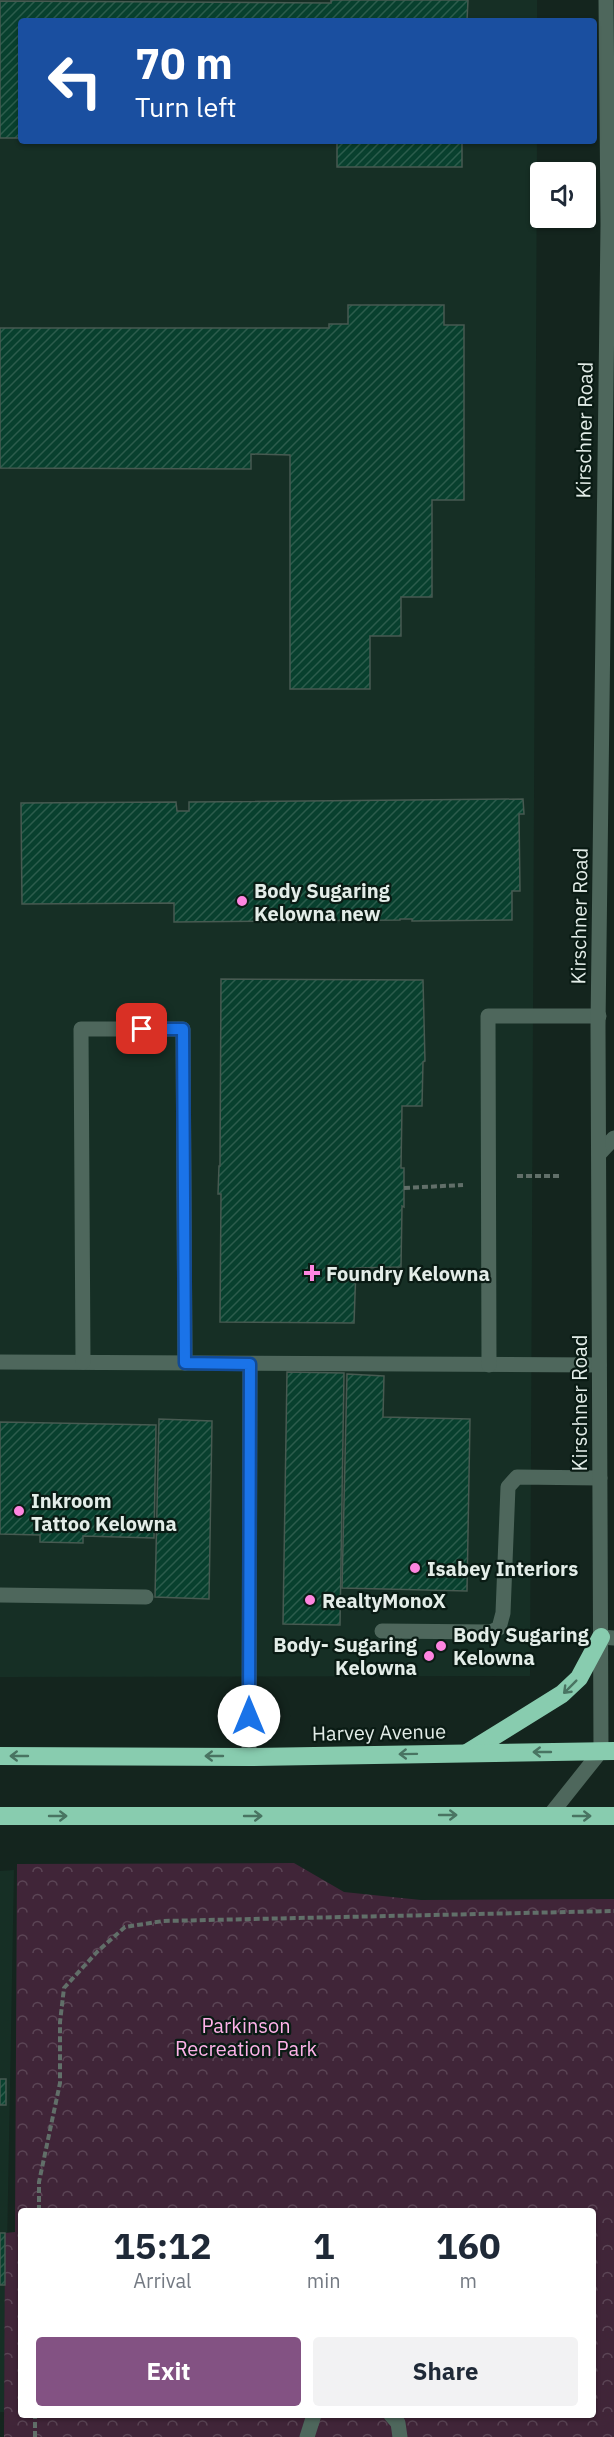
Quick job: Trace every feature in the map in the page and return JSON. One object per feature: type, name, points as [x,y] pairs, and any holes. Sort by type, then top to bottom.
[{"type":"highway","points":[[467,1753],[562,1694],[579,1678],[607,1638]]},
{"type":"highway","name":"Harvey Avenue","points":[[0,1756],[249,1757],[607,1751]]},
{"type":"highway","points":[[0,1816],[614,1816]]},
{"type":"street","name":"Kirschner Road","points":[[606,0],[611,225],[604,1023],[599,1154],[599,1365],[600,1478],[607,1638],[607,1751]]},
{"type":"street","points":[[489,1365],[488,1016],[604,1023]]},
{"type":"street","points":[[83,1362],[81,1029],[183,1029],[185,1363]]},
{"type":"street","points":[[599,1154],[614,1138]]},
{"type":"street","points":[[0,1362],[599,1365]]},
{"type":"street","points":[[249,1757],[250,1364]]},
{"type":"street","points":[[382,1630],[490,1632],[499,1628],[503,1613],[508,1487],[517,1477],[600,1478]]},
{"type":"street","points":[[0,1595],[146,1597]]},
{"type":"street","points":[[550,1815],[607,1751]]},
{"type":"street","points":[[307,2437],[313,2418]]},
{"type":"street","points":[[394,2418],[398,2423],[400,2437]]},
{"type":"path","points":[[517,1176],[559,1176]]},
{"type":"path","points":[[404,1188],[464,1185]]},
{"type":"path","points":[[39,2208],[39,2182],[60,2083],[60,2022],[64,1988],[96,1952],[124,1927],[163,1921],[614,1911]]},
{"type":"path","points":[[35,2418],[35,2437]]},
{"type":"shaded area","points":[[0,0],[537,0],[537,18],[18,18],[18,144],[537,144],[537,162],[530,162],[530,228],[537,228],[530,1676],[0,1677]]},
{"type":"shaded area","points":[[14,1870],[4,2412],[0,2412],[0,1871]]},
{"type":"green space","name":"Parkinson Recreation Park","points":[[294,1863],[344,1892],[421,1900],[614,1899],[614,2437],[4,2437],[5,2233],[15,2232],[17,1864]]},
{"type":"building","points":[[331,0],[468,0],[467,18],[18,18],[18,138],[0,138],[0,1],[331,3]]},
{"type":"building","points":[[337,144],[462,144],[462,167],[337,167]]},
{"type":"building","points":[[348,305],[444,305],[444,325],[464,325],[464,500],[432,500],[432,597],[401,597],[401,636],[370,636],[370,689],[290,689],[290,455],[251,454],[251,469],[0,468],[0,328],[329,328],[329,324],[348,324]]},
{"type":"building","points":[[523,799],[524,814],[519,814],[520,891],[512,891],[512,920],[174,922],[174,903],[22,904],[21,803],[176,802],[177,811],[189,811],[189,802]]},
{"type":"building","points":[[221,979],[423,980],[425,1061],[423,1062],[422,1106],[402,1106],[401,1168],[404,1168],[404,1207],[402,1206],[401,1267],[356,1268],[354,1323],[220,1322],[221,1194],[218,1194]]},
{"type":"building","points":[[287,1372],[344,1373],[340,1625],[283,1624]]},
{"type":"building","points":[[347,1374],[384,1376],[383,1417],[470,1419],[467,1591],[342,1588]]},
{"type":"building","points":[[159,1419],[212,1421],[209,1599],[155,1597]]},
{"type":"building","points":[[0,1422],[156,1425],[154,1538],[83,1536],[83,1543],[40,1542],[40,1535],[0,1534]]},
{"type":"building","points":[[0,2079],[6,2079],[6,2105],[0,2105]]},
{"type":"building","points":[[0,2233],[5,2233],[5,2285],[0,2285]]},
{"type":"place","name":"Body Sugaring Kelowna new","points":[[242,901]]},
{"type":"place","name":"Foundry Kelowna","points":[[312,1273]]},
{"type":"place","name":"Inkroom Tattoo Kelowna","points":[[19,1511]]},
{"type":"place","name":"Isabey Interiors","points":[[415,1568]]},
{"type":"place","name":"RealtyMonoX","points":[[310,1600]]},
{"type":"place","name":"Body Sugaring Kelowna","points":[[441,1646]]},
{"type":"place","name":"Body- Sugaring Kelowna","points":[[429,1656]]},
{"type":"route","points":[[142,1029],[183,1029],[185,1363],[250,1364],[249,1716]]}]
